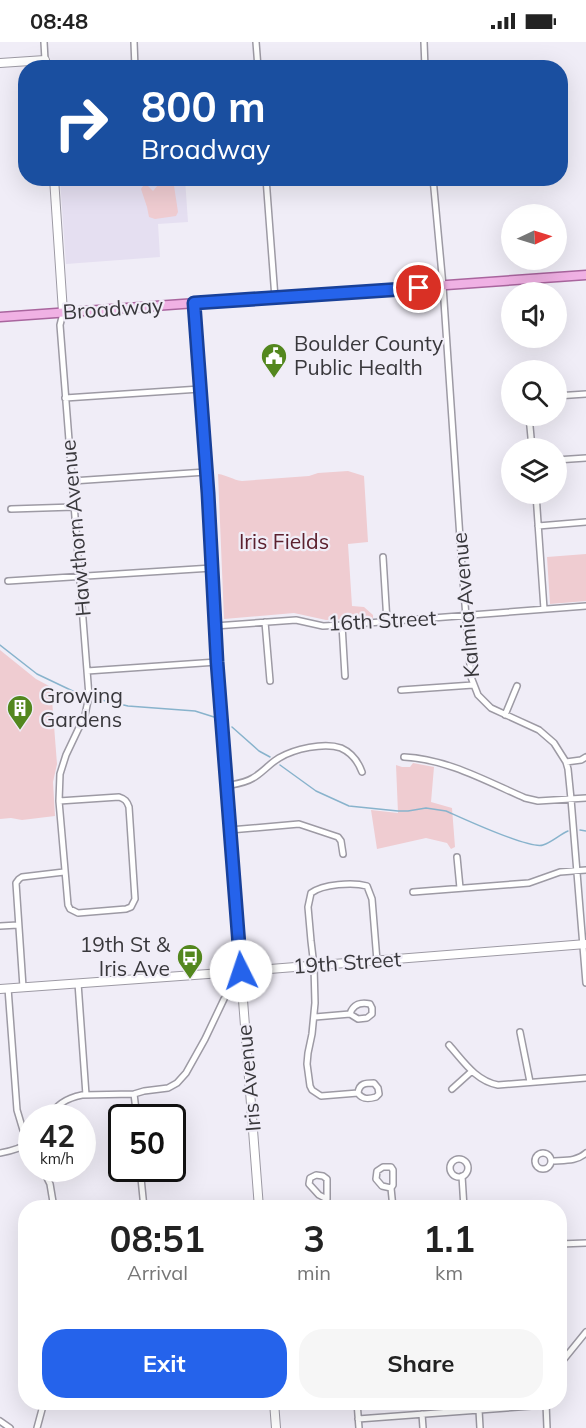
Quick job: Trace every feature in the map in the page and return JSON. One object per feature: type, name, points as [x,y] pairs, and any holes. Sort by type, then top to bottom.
[{"type":"main road","points":[[0,63],[18,63]]},
{"type":"main road","name":"Hawthorn Avenue","points":[[55,186],[63,312]]},
{"type":"main road","name":"Broadway","points":[[0,317],[586,275]]},
{"type":"main road","name":"Iris Avenue","points":[[194,303],[217,662],[258,1200]]},
{"type":"main road","name":"19th Street","points":[[4,989],[584,944]]},
{"type":"main road","points":[[275,1410],[276,1428]]},
{"type":"street","points":[[44,42],[46,60]]},
{"type":"street","points":[[134,42],[135,60]]},
{"type":"street","points":[[256,42],[257,60]]},
{"type":"street","points":[[424,42],[425,60]]},
{"type":"street","points":[[267,186],[275,298]]},
{"type":"street","name":"Kalmia Avenue","points":[[434,186],[471,677],[473,685],[484,702],[491,708],[539,730],[554,743],[566,762],[586,983]]},
{"type":"street","name":"Hawthorn Avenue","points":[[59,801],[119,797],[127,802],[135,899],[133,904],[126,909],[74,912],[68,905],[64,872],[59,801],[60,774],[88,706],[89,696],[60,325],[63,312]]},
{"type":"street","points":[[65,398],[200,389]]},
{"type":"street","points":[[567,395],[586,394]]},
{"type":"street","points":[[567,459],[586,458]]},
{"type":"street","points":[[72,481],[206,472]]},
{"type":"street","points":[[537,504],[544,609]]},
{"type":"street","points":[[11,509],[74,507]]},
{"type":"street","points":[[538,526],[586,522]]},
{"type":"street","points":[[383,558],[387,622]]},
{"type":"street","points":[[8,581],[212,568]]},
{"type":"street","name":"16th Street","points":[[215,626],[296,620],[323,626],[342,625],[586,606]]},
{"type":"street","points":[[265,622],[270,681]]},
{"type":"street","points":[[342,625],[345,676]]},
{"type":"street","points":[[87,671],[217,662]]},
{"type":"street","points":[[401,690],[473,685]]},
{"type":"street","points":[[505,715],[517,686]]},
{"type":"street","points":[[226,786],[246,782],[279,758],[293,751],[310,748],[342,749],[356,759],[363,772]]},
{"type":"street","points":[[404,757],[430,759],[447,764],[525,798],[538,801],[586,798]]},
{"type":"street","points":[[566,762],[586,757]]},
{"type":"street","points":[[230,830],[304,825],[338,837],[341,840],[343,854]]},
{"type":"street","points":[[458,857],[460,888]]},
{"type":"street","points":[[413,892],[529,883],[552,874],[586,870]]},
{"type":"street","points":[[23,987],[15,886],[22,877],[64,872]]},
{"type":"street","points":[[358,1093],[321,1096],[310,1086],[307,1064],[315,1017],[315,966],[310,941],[308,907],[311,893],[325,886],[356,884],[367,886],[372,899],[376,961]]},
{"type":"street","points":[[0,926],[18,925]]},
{"type":"street","points":[[78,983],[86,1095]]},
{"type":"street","points":[[4,989],[18,1113]]},
{"type":"street","points":[[60,1104],[73,1097],[86,1095],[134,1094],[168,1088],[183,1078],[224,999]]},
{"type":"street","points":[[315,1017],[351,1014]]},
{"type":"street","points":[[520,1032],[530,1082]]},
{"type":"street","points":[[449,1045],[480,1078],[498,1085],[586,1078]]},
{"type":"street","points":[[452,1089],[472,1071]]},
{"type":"street","points":[[134,1094],[135,1104]]},
{"type":"street","points":[[0,1153],[18,1149]]},
{"type":"street","points":[[551,1161],[576,1160],[586,1153]]},
{"type":"street","points":[[324,1176],[327,1179],[327,1199],[310,1186],[309,1181],[313,1177],[324,1176]]},
{"type":"street","points":[[462,1176],[464,1200]]},
{"type":"street","points":[[49,1182],[53,1200]]},
{"type":"street","points":[[142,1182],[143,1200]]},
{"type":"street","points":[[391,1188],[392,1200]]},
{"type":"street","points":[[567,1244],[586,1243]]},
{"type":"street","points":[[567,1355],[586,1332]]},
{"type":"street","points":[[37,1428],[42,1410]]},
{"type":"street","points":[[357,1410],[359,1428]]},
{"type":"street","points":[[358,1419],[478,1410],[480,1428]]},
{"type":"street","points":[[546,1410],[547,1428]]},
{"type":"street","points":[[422,1414],[423,1428]]},
{"type":"street","points":[[0,1421],[10,1428]]},
{"type":"shaded area","points":[[60,186],[185,186],[188,222],[158,224],[160,257],[66,264]]},
{"type":"green space","points":[[143,186],[148,186],[153,191],[157,186],[174,186],[178,212],[176,216],[155,219],[149,217],[141,189]]},
{"type":"green space","name":"Iris Fields","points":[[348,471],[364,476],[368,542],[348,544],[352,606],[364,607],[373,615],[373,618],[326,620],[294,613],[224,619],[218,474],[242,481]]},
{"type":"green space","points":[[586,554],[586,601],[550,604],[547,557]]},
{"type":"green space","points":[[0,650],[36,679],[51,687],[57,764],[53,782],[55,816],[22,820],[0,819]]},
{"type":"green space","points":[[413,763],[434,767],[431,802],[452,808],[455,847],[451,849],[447,843],[426,838],[377,849],[371,810],[398,813],[396,765],[410,767]]},
{"type":"waterway","points":[[0,645],[37,674],[79,694]]},
{"type":"waterway","points":[[97,699],[128,706],[195,711],[214,717]]},
{"type":"waterway","points":[[232,727],[259,751],[270,757]]},
{"type":"waterway","points":[[280,765],[316,791],[349,806],[398,811],[426,808],[446,811],[525,843],[536,845],[546,844],[568,831]]},
{"type":"waterway","points":[[580,830],[586,831]]},
{"type":"place","name":"Boulder County Public Health","points":[[274,379]]},
{"type":"place","name":"Growing Gardens","points":[[20,731]]},
{"type":"place","name":"19th St & Iris Ave","points":[[190,980]]},
{"type":"route","points":[[241,971],[217,662],[208,493],[194,303],[419,288]]}]
